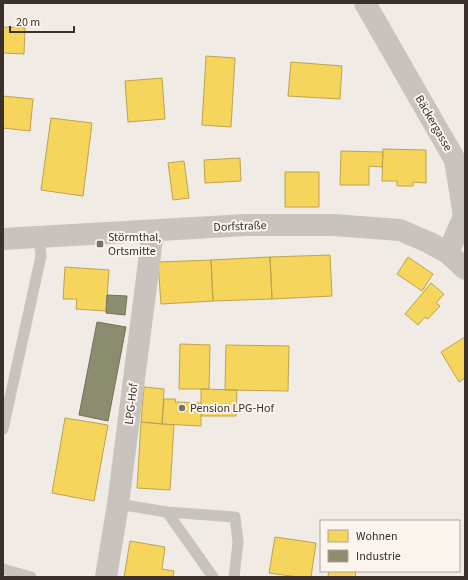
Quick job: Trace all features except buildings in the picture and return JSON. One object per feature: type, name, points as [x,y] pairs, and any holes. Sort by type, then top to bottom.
[{"type":"street","name":"Bäckergasse","points":[[365,3],[455,160],[464,216],[448,253]]},
{"type":"street","name":"Dorfstraße","points":[[3,239],[246,225],[333,225],[400,230],[428,242],[448,253],[465,269]]},
{"type":"street","name":"LPG-Hof","points":[[106,577],[118,504],[153,231]]},
{"type":"lane","points":[[3,429],[41,256],[39,238]]},
{"type":"lane","points":[[118,504],[167,512],[235,517],[238,542],[234,577]]},
{"type":"lane","points":[[167,512],[213,577]]},
{"type":"lane","points":[[3,569],[31,577]]},
{"type":"place","name":"Störmthal, Ortsmitte","points":[[100,244]]},
{"type":"place","name":"Pension LPG-Hof","points":[[182,408]]}]
